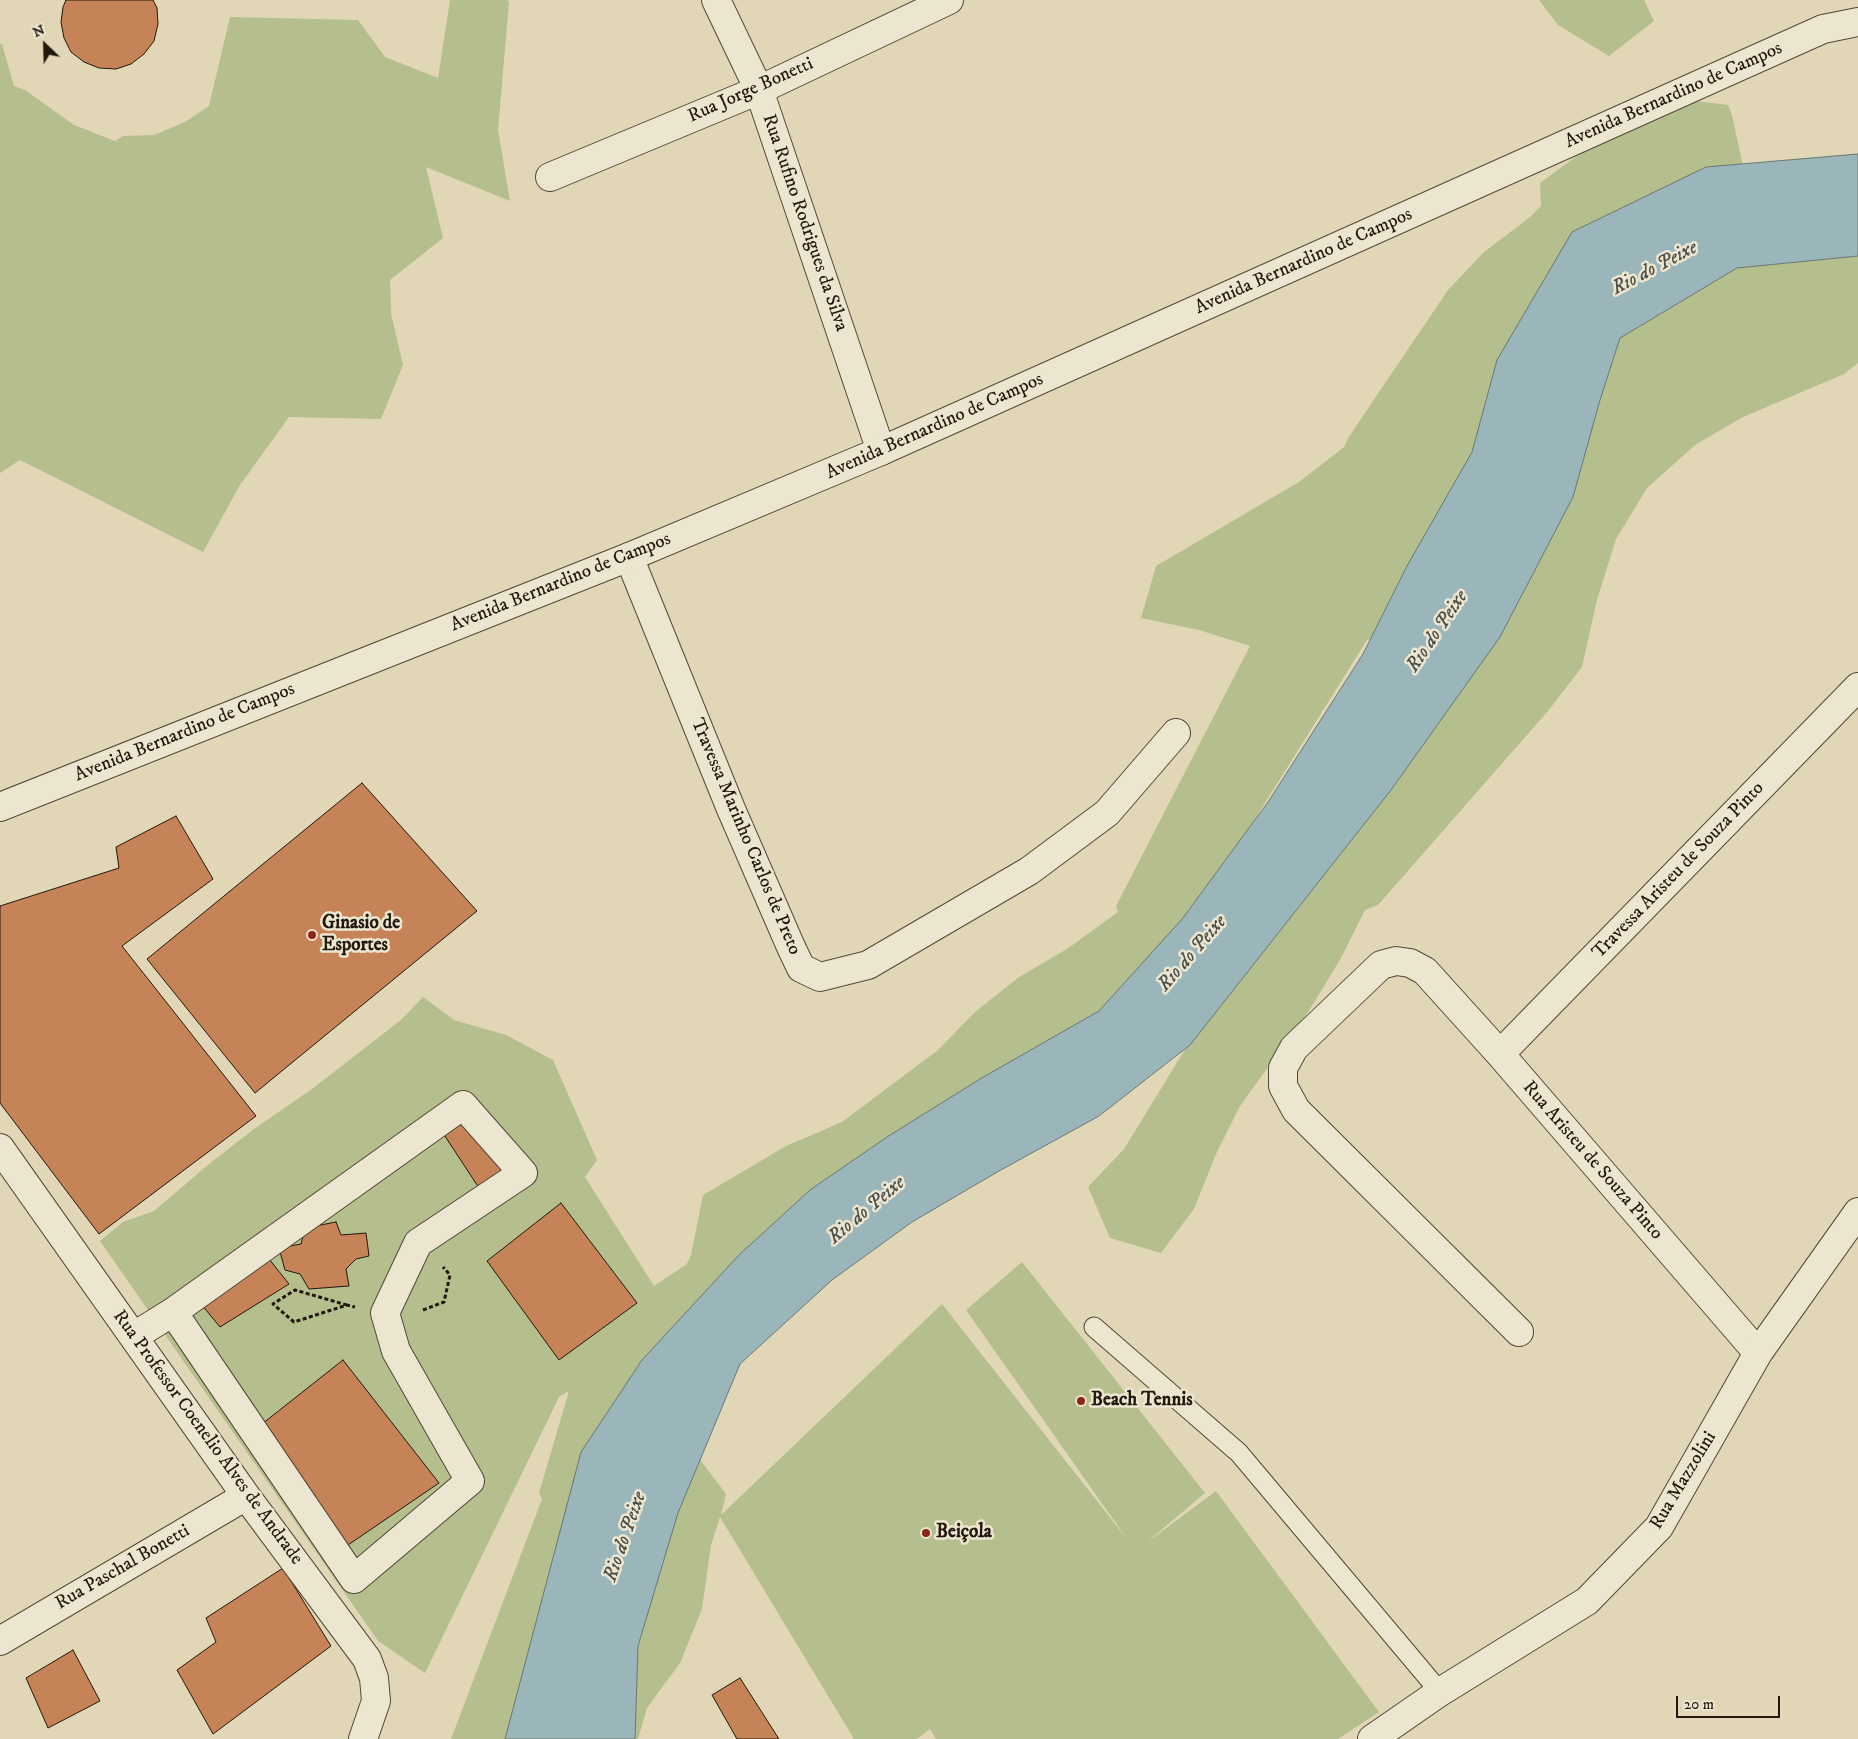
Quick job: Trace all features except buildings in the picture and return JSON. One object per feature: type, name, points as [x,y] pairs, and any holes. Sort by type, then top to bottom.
[{"type":"street","name":"Rua Rufino Rodrigues da Silva","points":[[716,0],[759,90],[881,451]]},
{"type":"street","name":"Rua Jorge Bonetti","points":[[550,177],[759,90],[949,0]]},
{"type":"street","name":"Avenida Bernardino de Campos","points":[[0,807],[629,557],[881,451],[1823,29],[1858,22]]},
{"type":"street","name":"Travessa Marinho Carlos de Preto","points":[[629,557],[731,809],[791,947],[801,968],[820,978],[868,965],[1029,870],[1107,813],[1176,733]]},
{"type":"street","name":"Travessa Aristeu de Souza Pinto","points":[[1500,1054],[1858,687]]},
{"type":"street","name":"Rua Aristeu de Souza Pinto","points":[[1519,1332],[1296,1110],[1282,1086],[1283,1068],[1294,1048],[1381,965],[1396,961],[1410,964],[1425,971],[1500,1054],[1758,1354]]},
{"type":"street","points":[[134,1336],[174,1312],[463,1105],[523,1173],[418,1242],[385,1313],[396,1351],[470,1481],[354,1579],[174,1312]]},
{"type":"street","name":"Rua Professor Coenelio Alves de Andrade","points":[[0,1148],[246,1496],[367,1659],[374,1678],[376,1700],[362,1739]]},
{"type":"street","name":"Rua Mazzolini","points":[[1372,1739],[1440,1692],[1587,1601],[1660,1527],[1758,1354],[1858,1212]]},
{"type":"street","name":"Rua Paschal Bonetti","points":[[0,1641],[246,1496]]},
{"type":"lane","points":[[1094,1327],[1239,1453],[1440,1692]]},
{"type":"green space","points":[[450,0],[507,0],[509,2],[498,130],[510,201],[426,167],[443,238],[390,280],[391,313],[403,365],[381,419],[289,417],[240,485],[203,552],[20,460],[0,473],[0,44],[2,44],[14,86],[25,90],[74,125],[115,141],[123,136],[154,135],[185,122],[209,106],[230,17],[358,20],[385,57],[438,78]]},
{"type":"green space","points":[[1539,0],[1644,0],[1654,21],[1609,56],[1558,25]]},
{"type":"green space","points":[[1696,101],[1728,105],[1743,166],[1858,223],[1858,363],[1844,374],[1743,417],[1695,445],[1647,488],[1616,539],[1597,600],[1582,667],[1548,711],[1378,905],[1365,910],[1341,958],[1310,1009],[1240,1106],[1216,1154],[1194,1209],[1161,1253],[1110,1238],[1088,1187],[1124,1149],[1449,619],[1367,640],[1155,979],[793,1233],[692,1449],[726,1494],[721,1515],[942,1304],[1127,1539],[966,1310],[1022,1262],[1205,1493],[1146,1543],[1216,1491],[1379,1712],[1338,1739],[936,1739],[930,1729],[917,1739],[854,1739],[720,1517],[711,1545],[702,1609],[680,1663],[647,1708],[638,1739],[451,1739],[542,1499],[539,1493],[569,1391],[559,1397],[425,1673],[378,1641],[100,1241],[123,1222],[154,1211],[254,1129],[312,1089],[401,1020],[423,997],[454,1020],[506,1035],[553,1060],[597,1160],[585,1177],[654,1286],[687,1264],[691,1255],[703,1195],[786,1146],[842,1122],[938,1050],[975,1012],[1019,977],[1067,949],[1118,912],[1116,906],[1250,646],[1199,630],[1141,618],[1156,566],[1299,482],[1344,447],[1348,438],[1448,290],[1484,252],[1529,218],[1541,206],[1540,183],[1589,147]]},
{"type":"water","name":"Rio do Peixe","points":[[1858,154],[1858,256],[1737,268],[1620,338],[1600,400],[1573,497],[1500,637],[1391,790],[1190,1045],[1099,1116],[912,1222],[832,1280],[740,1364],[678,1513],[638,1646],[635,1739],[505,1739],[581,1452],[642,1360],[739,1255],[810,1190],[887,1137],[980,1079],[1099,1011],[1183,918],[1268,802],[1363,654],[1407,566],[1472,452],[1497,360],[1572,232],[1706,167]]},
{"type":"place","name":"Ginasio de Esportes","points":[[312,935]]},
{"type":"place","name":"Beach Tennis","points":[[1081,1401]]},
{"type":"place","name":"Beiçola","points":[[926,1533]]}]
